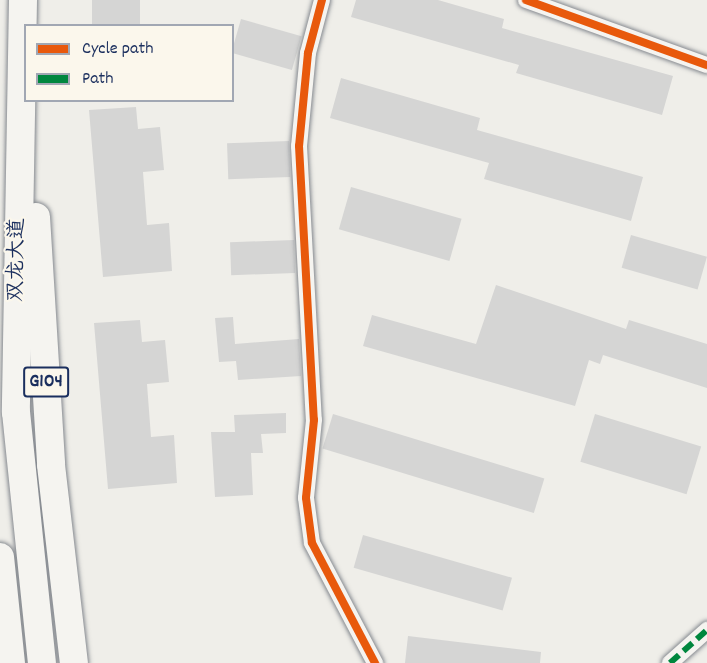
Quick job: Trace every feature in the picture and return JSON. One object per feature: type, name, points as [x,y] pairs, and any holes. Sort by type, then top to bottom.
[{"type":"highway","name":"G104","points":[[23,0],[26,24]]},
{"type":"highway","name":"双龙大道","points":[[23,0],[16,412],[42,663]]},
{"type":"highway","name":"G104","points":[[30,102],[51,465],[74,663]]},
{"type":"highway","points":[[0,557],[11,663]]},
{"type":"street","points":[[322,0],[308,53],[299,146],[314,420],[306,498],[312,543],[375,663]]},
{"type":"street","points":[[526,0],[707,65]]},
{"type":"street","points":[[670,663],[707,630]]},
{"type":"building","points":[[92,0],[140,0],[140,24],[92,24]]},
{"type":"building","points":[[356,0],[438,0],[504,19],[502,28],[673,76],[662,115],[516,73],[519,65],[351,17]]},
{"type":"building","points":[[241,19],[302,36],[292,70],[234,53],[234,43]]},
{"type":"building","points":[[341,78],[480,118],[477,130],[643,177],[631,221],[484,179],[489,163],[330,118]]},
{"type":"building","points":[[136,107],[138,129],[160,127],[164,170],[143,172],[147,225],[169,223],[172,271],[103,277],[89,110]]},
{"type":"building","points":[[289,141],[290,177],[228,179],[227,143]]},
{"type":"building","points":[[351,187],[462,219],[449,261],[339,229]]},
{"type":"building","points":[[631,235],[707,257],[698,289],[622,268]]},
{"type":"building","points":[[294,240],[295,273],[231,275],[230,242]]},
{"type":"building","points":[[496,285],[626,329],[629,320],[707,344],[707,388],[603,355],[600,364],[589,360],[575,406],[363,346],[372,315],[476,344]]},
{"type":"building","points":[[233,317],[235,344],[299,339],[301,376],[238,380],[236,361],[219,362],[215,318]]},
{"type":"building","points":[[140,320],[142,342],[165,340],[169,382],[147,384],[151,437],[174,435],[177,483],[108,489],[94,323]]},
{"type":"building","points":[[286,413],[286,433],[261,434],[263,453],[251,453],[253,495],[215,497],[211,432],[235,432],[234,415]]},
{"type":"building","points":[[333,414],[544,479],[534,513],[322,448]]},
{"type":"building","points":[[595,414],[701,446],[687,494],[580,462]]},
{"type":"building","points":[[363,535],[512,578],[503,610],[354,568]]},
{"type":"building","points":[[408,636],[541,652],[540,663],[405,663]]},
{"type":"marked path","points":[[670,663],[707,630]]},
{"type":"cycle path","points":[[322,0],[308,53],[299,146],[314,420],[306,498],[312,543],[375,663]]},
{"type":"cycle path","points":[[526,0],[707,65]]}]
